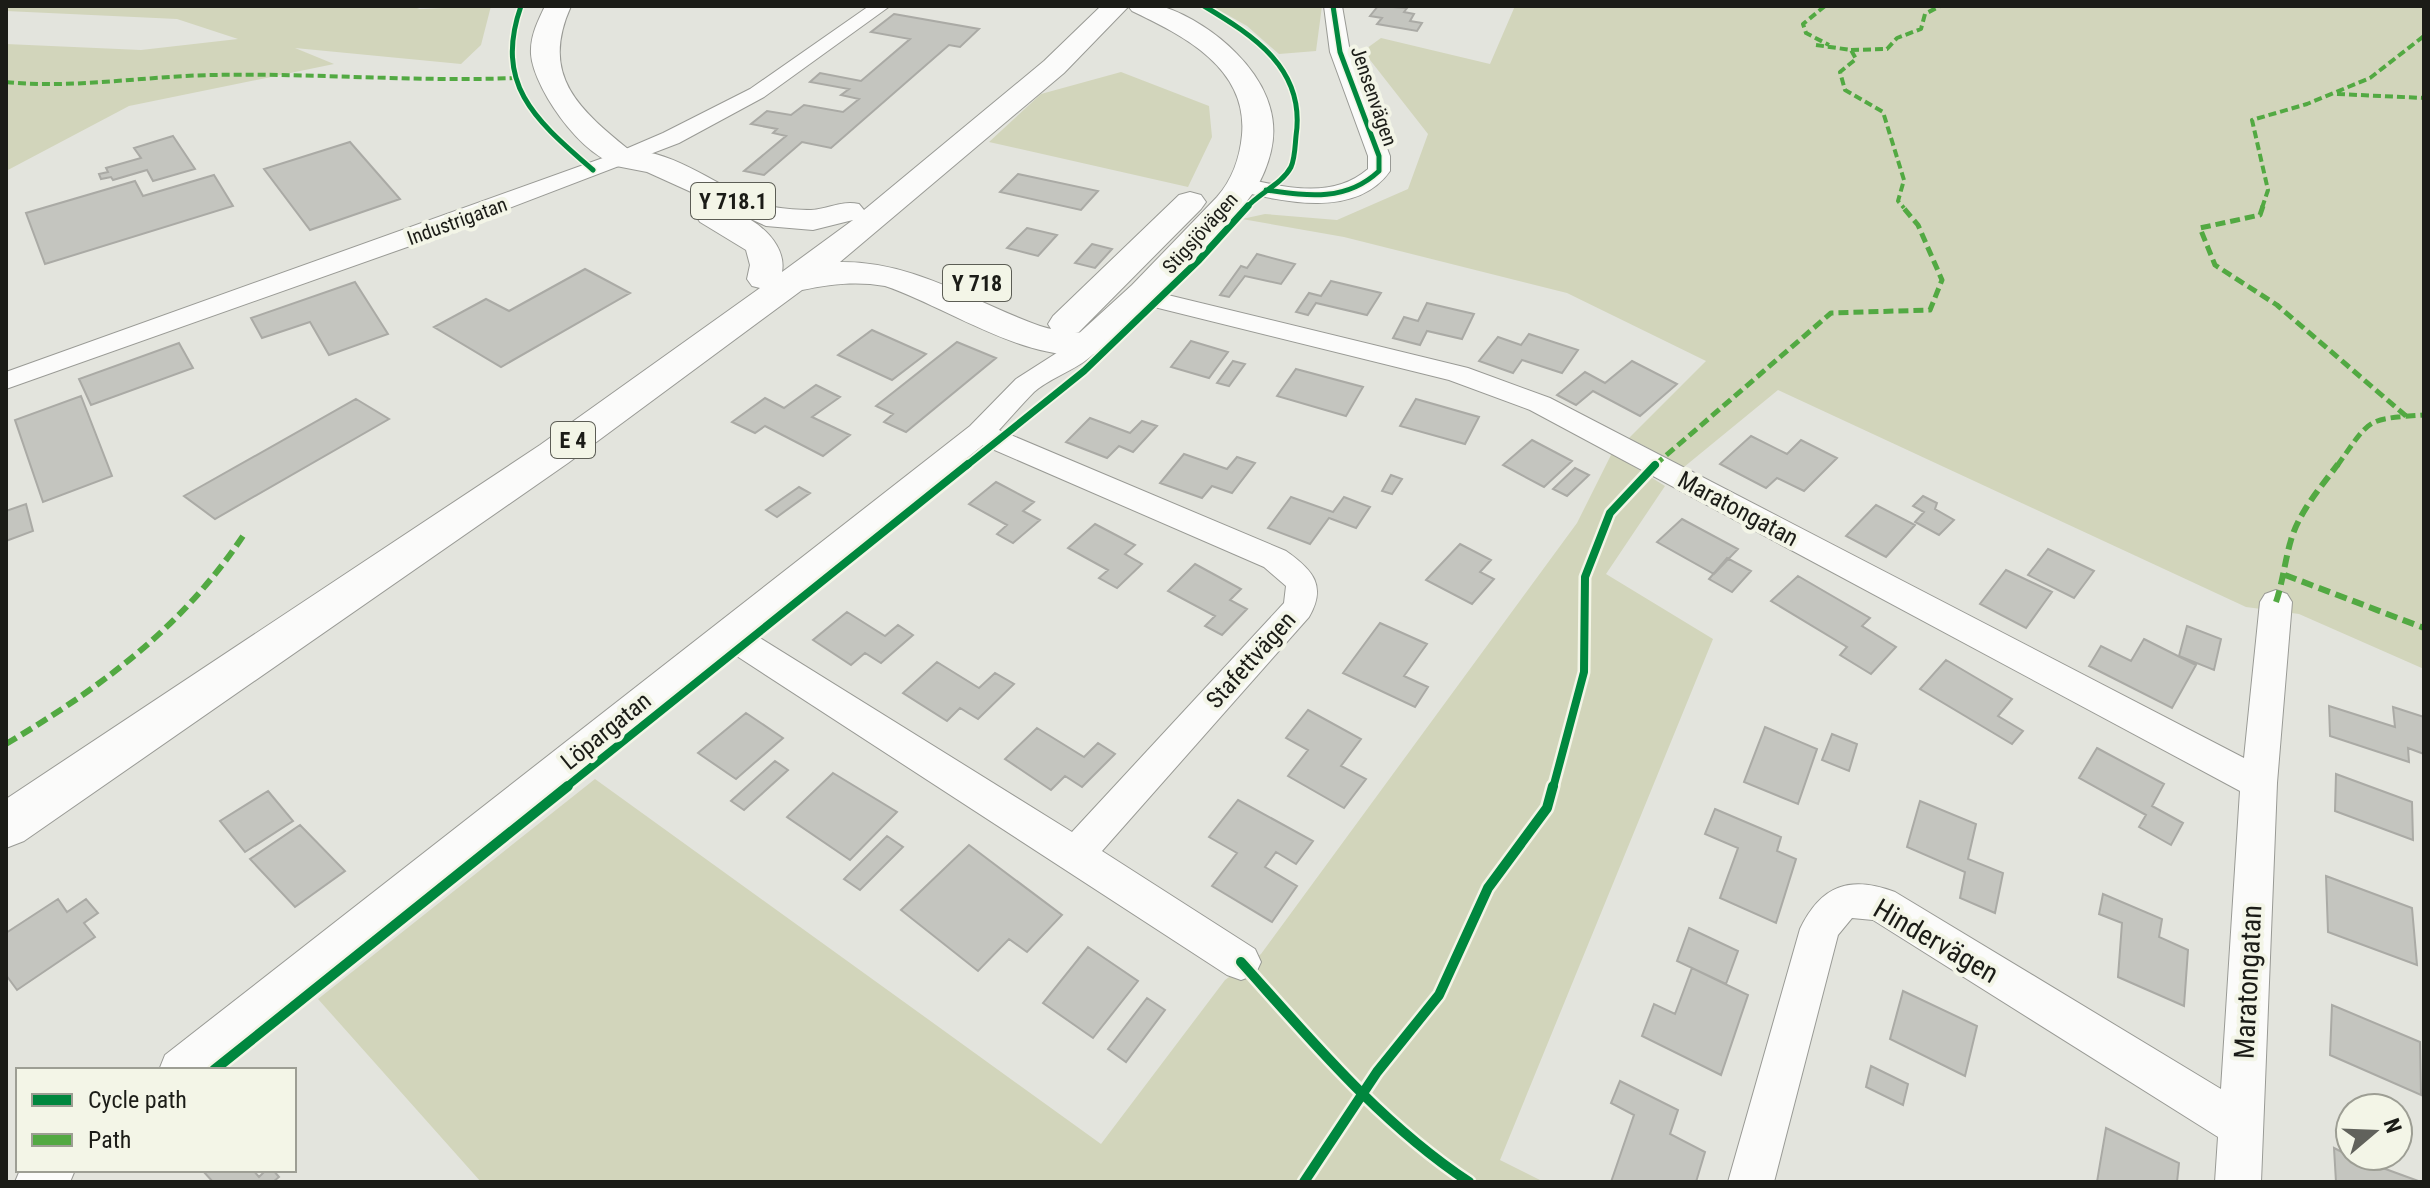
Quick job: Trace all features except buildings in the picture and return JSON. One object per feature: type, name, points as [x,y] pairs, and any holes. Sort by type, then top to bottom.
[{"type":"main road","name":"Y 718.1","points":[[558,6],[550,18],[544,40],[544,64],[567,109],[593,136],[622,159],[636,176],[760,244],[767,252],[777,281]]},
{"type":"main road","name":"Stigsjövägen","points":[[1068,336],[1143,297],[1226,173],[1236,131],[1237,102],[1226,59],[1173,20],[1109,8]]},
{"type":"main road","name":"E 4","points":[[6,826],[554,454],[777,281],[848,211],[1024,69],[1109,8]]},
{"type":"main road","name":"E 4","points":[[6,791],[641,366],[777,281],[896,233],[1109,8]]},
{"type":"main road","name":"Y 718.1","points":[[622,159],[655,164],[766,216],[813,220],[848,211]]},
{"type":"main road","name":"Stigsjövägen","points":[[1068,336],[1186,208],[1226,173]]},
{"type":"main road","name":"Y 718","points":[[896,233],[1068,336]]},
{"type":"main road","name":"Y 718","points":[[777,281],[842,271],[870,271],[898,276],[1013,328],[1068,336]]},
{"type":"street","name":"Industrigatan","points":[[6,381],[622,159],[685,131],[757,93],[881,6]]},
{"type":"street","name":"Jensenvägen","points":[[1226,173],[1327,197],[1360,188],[1379,171],[1379,156],[1340,52],[1333,6]]},
{"type":"street","name":"Maratongatan","points":[[1143,297],[1458,374],[1540,404],[2259,783]]},
{"type":"street","name":"Löpargatan","points":[[1026,385],[1075,356],[1068,336]]},
{"type":"street","name":"Löpargatan","points":[[183,1068],[980,433],[1068,336]]},
{"type":"street","name":"Stafettvägen","points":[[980,433],[1275,559],[1292,571],[1301,583],[1304,597],[1298,609],[1076,854]]},
{"type":"street","name":"Maratongatan","points":[[2238,1182],[2259,783],[2276,602]]},
{"type":"street","points":[[728,634],[1241,962]]},
{"type":"street","name":"Hindervägen","points":[[1751,1182],[1820,929],[1834,907],[1855,898],[1881,904],[2240,1125]]},
{"type":"green space","points":[[6,6],[411,6],[420,9],[491,6],[481,45],[461,64],[295,48],[334,64],[129,106],[6,171],[6,44],[141,50],[238,39],[177,19],[6,11]]},
{"type":"green space","points":[[1212,6],[1322,6],[1316,51],[1279,54],[1247,26]]},
{"type":"green space","points":[[1515,6],[2424,6],[2424,669],[2299,614],[2246,607],[1778,390],[1684,467],[1629,438],[1706,361],[1567,293],[1344,237],[1242,219],[1265,214],[1337,220],[1408,189],[1428,134],[1363,51],[1381,38],[1490,64]]},
{"type":"green space","points":[[1121,72],[1209,106],[1212,137],[1188,187],[989,142],[1041,94]]},
{"type":"green space","points":[[1612,453],[1665,486],[1606,574],[1713,639],[1500,1160],[1544,1182],[481,1182],[318,999],[595,779],[1101,1144],[1225,980],[1261,954],[1577,523]]},
{"type":"marked path","points":[[1825,6],[1803,24],[1806,33],[1829,45]]},
{"type":"marked path","points":[[1851,50],[1887,49],[1897,38],[1921,29],[1925,14],[1940,6]]},
{"type":"marked path","points":[[2406,416],[2277,305],[2215,265],[2200,228],[2260,215],[2268,190],[2252,120],[2307,104],[2370,78],[2424,36]]},
{"type":"marked path","points":[[1655,465],[1831,313],[1930,310],[1942,280],[1918,225],[1898,201],[1904,180],[1883,112],[1845,90],[1840,72],[1856,59],[1851,50],[1816,45]]},
{"type":"marked path","points":[[6,82],[58,85],[214,75],[440,80],[515,78]]},
{"type":"marked path","points":[[2337,94],[2424,98]]},
{"type":"marked path","points":[[2276,602],[2285,575],[2291,539],[2307,507],[2366,425],[2381,418],[2424,415]]},
{"type":"marked path","points":[[6,744],[75,702],[139,654],[197,598],[245,533]]},
{"type":"marked path","points":[[2285,575],[2424,628]]},
{"type":"cycle path","points":[[521,6],[512,32],[510,56],[515,78],[539,118],[593,170]]},
{"type":"cycle path","points":[[216,1068],[1084,371],[1199,260],[1252,201],[1284,176],[1292,165],[1298,124],[1293,90],[1285,73],[1254,36],[1204,6]]},
{"type":"cycle path","points":[[1266,190],[1312,196],[1341,194],[1367,182],[1379,171],[1379,156],[1340,52],[1333,6]]},
{"type":"cycle path","points":[[1304,1182],[1377,1072],[1439,995],[1488,888],[1547,808],[1584,672],[1585,577],[1610,513],[1655,465]]},
{"type":"cycle path","points":[[1241,962],[1320,1051],[1377,1109],[1437,1161],[1469,1182]]}]
